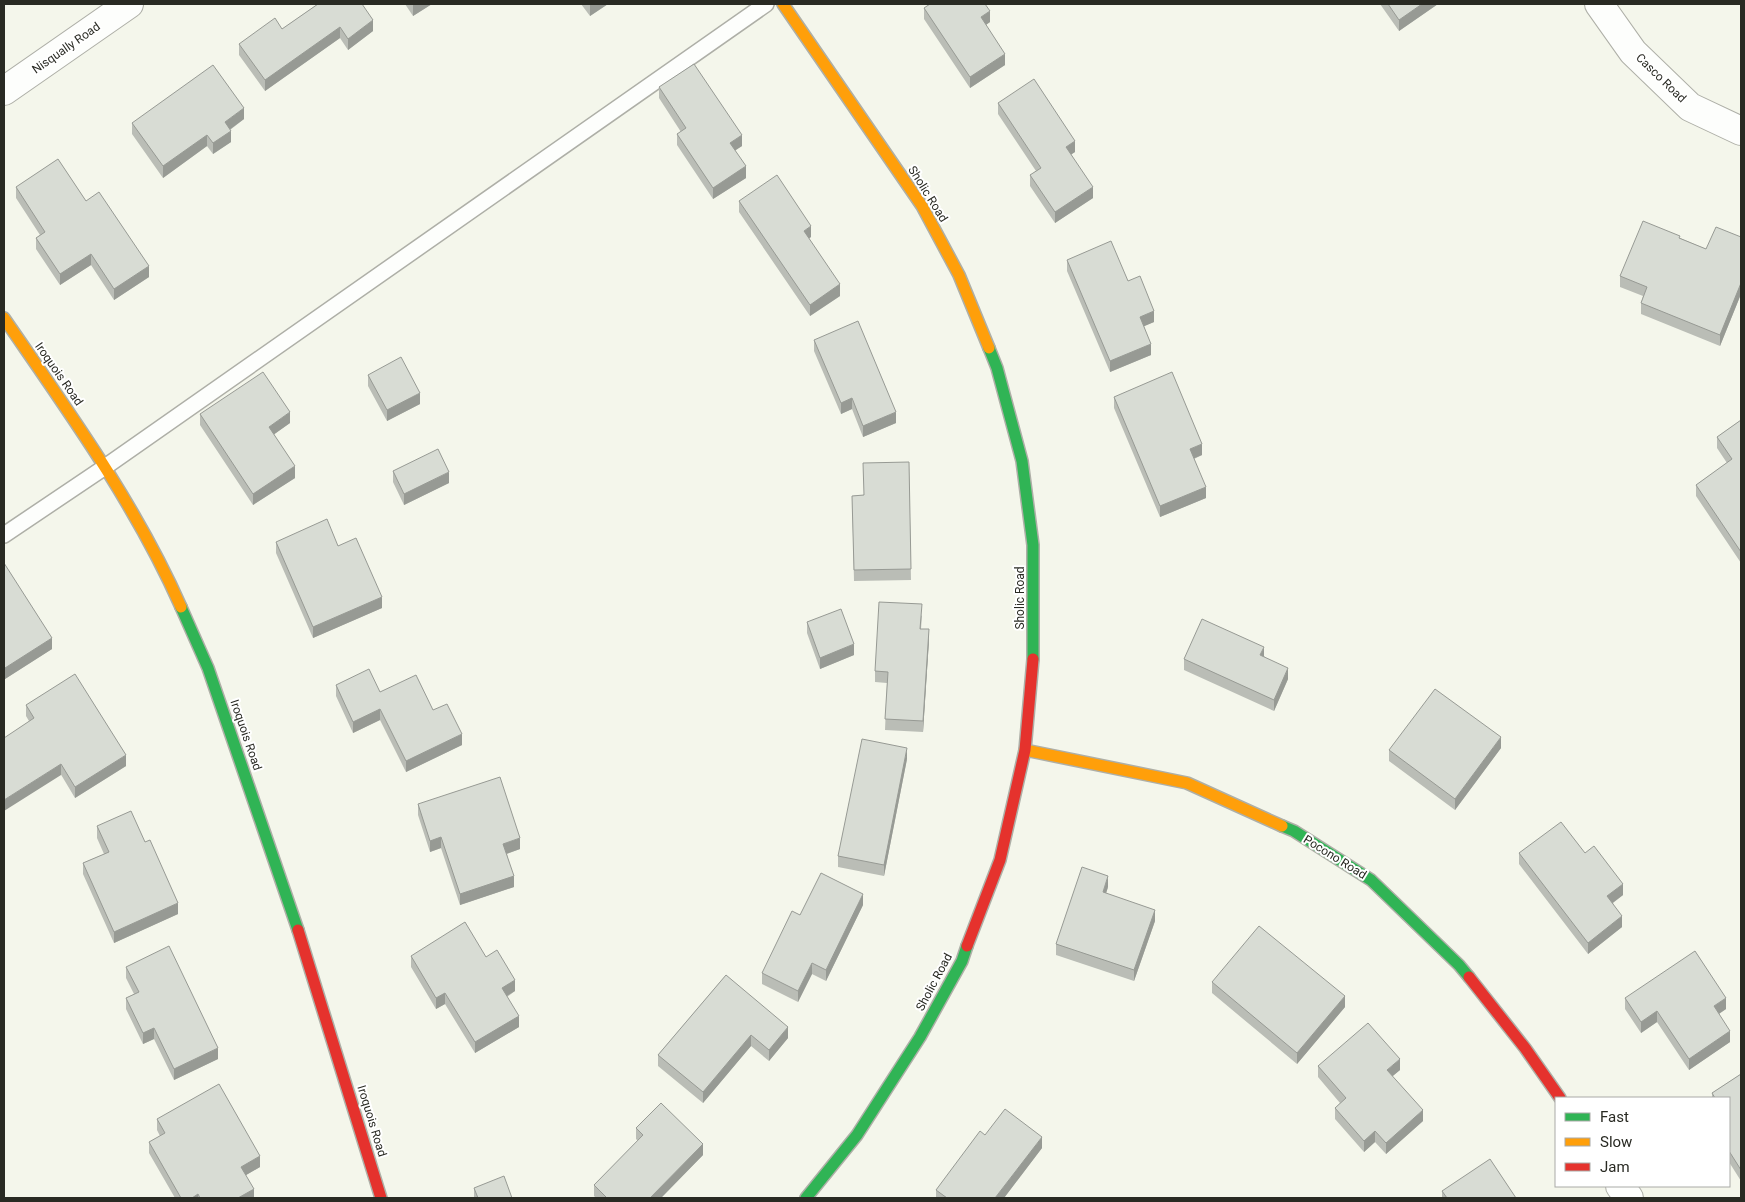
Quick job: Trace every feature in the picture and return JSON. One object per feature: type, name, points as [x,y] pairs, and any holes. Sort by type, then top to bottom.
[{"type":"street","name":"Nisqually Road","points":[[4,91],[129,4]]},
{"type":"street","name":"Sholic Road","points":[[783,4],[922,206],[959,275],[997,368],[1022,461],[1033,545],[1034,647],[1025,750],[1000,860],[962,961],[920,1037],[857,1135],[806,1198]]},
{"type":"street","name":"Casco Road","points":[[1599,4],[1633,52],[1690,107],[1741,131]]},
{"type":"street","name":"Iroquois Road","points":[[4,318],[90,442],[163,566],[208,668],[292,909],[381,1198]]},
{"type":"street","name":"Pocono Road","points":[[1025,750],[1187,783],[1294,831],[1371,880],[1459,965],[1525,1048],[1559,1097]]},
{"type":"street","points":[[1621,1187],[1629,1198]]},
{"type":"lane","points":[[4,535],[105,467],[766,4]]},
{"type":"building","points":[[318,4],[362,4],[373,20],[348,39],[340,27],[265,80],[239,44],[275,18],[282,29]]},
{"type":"building","points":[[930,4],[985,4],[990,11],[981,17],[1005,54],[970,77],[924,8]]},
{"type":"building","points":[[1388,4],[1422,4],[1399,20]]},
{"type":"building","points":[[694,64],[742,135],[730,143],[746,166],[713,188],[677,134],[686,128],[659,87]]},
{"type":"building","points":[[213,65],[244,108],[225,122],[231,131],[213,143],[207,135],[163,166],[132,123]]},
{"type":"building","points":[[1034,79],[1075,141],[1066,147],[1093,187],[1055,212],[1030,175],[1041,168],[998,103]]},
{"type":"building","points":[[58,159],[86,201],[99,192],[149,266],[114,289],[91,254],[60,274],[36,238],[45,232],[16,187]]},
{"type":"building","points":[[777,175],[811,226],[804,231],[840,284],[810,305],[739,201]]},
{"type":"building","points":[[1643,221],[1706,249],[1716,227],[1741,237],[1741,283],[1720,335],[1641,303],[1647,287],[1620,276]]},
{"type":"building","points":[[1111,241],[1128,281],[1140,276],[1154,311],[1140,317],[1151,344],[1110,361],[1067,260]]},
{"type":"building","points":[[858,321],[896,412],[863,426],[852,398],[841,403],[814,340]]},
{"type":"building","points":[[401,357],[420,393],[387,410],[368,375]]},
{"type":"building","points":[[263,372],[290,412],[269,427],[295,466],[253,494],[200,414]]},
{"type":"building","points":[[1172,372],[1202,444],[1190,449],[1206,487],[1160,506],[1114,397]]},
{"type":"building","points":[[1741,420],[1741,552],[1696,485],[1732,459],[1717,437]]},
{"type":"building","points":[[438,449],[449,472],[404,494],[393,471]]},
{"type":"building","points":[[909,462],[911,569],[854,570],[852,496],[864,495],[863,463]]},
{"type":"building","points":[[327,519],[338,546],[356,538],[382,597],[313,627],[276,542]]},
{"type":"building","points":[[4,563],[52,638],[5,668],[4,665]]},
{"type":"building","points":[[879,602],[922,604],[920,629],[929,629],[923,721],[885,719],[888,672],[875,671]]},
{"type":"building","points":[[841,609],[854,644],[820,658],[807,622]]},
{"type":"building","points":[[1202,619],[1264,647],[1260,655],[1288,668],[1274,700],[1184,659]]},
{"type":"building","points":[[369,669],[380,692],[416,675],[433,710],[447,704],[462,734],[406,761],[380,709],[353,722],[336,685]]},
{"type":"building","points":[[75,674],[126,755],[75,787],[61,764],[4,800],[4,738],[34,718],[26,705]]},
{"type":"building","points":[[1435,689],[1501,737],[1455,799],[1389,750]]},
{"type":"building","points":[[862,739],[907,748],[884,865],[838,856]]},
{"type":"building","points":[[500,777],[520,838],[503,844],[514,876],[460,894],[441,837],[430,841],[418,804]]},
{"type":"building","points":[[131,811],[145,842],[150,840],[178,903],[114,932],[83,863],[109,852],[97,826]]},
{"type":"building","points":[[1561,822],[1585,853],[1594,846],[1623,884],[1607,896],[1622,916],[1588,943],[1519,853]]},
{"type":"building","points":[[1082,867],[1108,876],[1103,892],[1155,910],[1134,970],[1056,944]]},
{"type":"building","points":[[821,873],[863,894],[826,970],[812,963],[798,991],[762,973],[792,911],[800,915]]},
{"type":"building","points":[[465,922],[486,957],[497,950],[515,980],[502,988],[519,1016],[475,1042],[445,993],[436,998],[411,956]]},
{"type":"building","points":[[1259,926],[1345,996],[1297,1053],[1212,982]]},
{"type":"building","points":[[169,946],[218,1048],[174,1069],[154,1028],[143,1033],[126,998],[139,992],[126,967]]},
{"type":"building","points":[[1695,951],[1726,998],[1714,1006],[1730,1031],[1689,1059],[1657,1011],[1641,1022],[1625,998]]},
{"type":"building","points":[[726,975],[788,1027],[769,1050],[751,1035],[703,1092],[658,1055]]},
{"type":"building","points":[[1368,1023],[1400,1059],[1387,1070],[1423,1110],[1386,1143],[1375,1131],[1364,1141],[1335,1108],[1346,1098],[1318,1066]]},
{"type":"building","points":[[1741,1074],[1741,1170],[1730,1153],[1730,1097],[1714,1097],[1712,1093]]},
{"type":"building","points":[[219,1084],[260,1156],[241,1167],[254,1189],[238,1198],[200,1198],[198,1194],[192,1198],[181,1198],[149,1142],[165,1133],[157,1119]]},
{"type":"building","points":[[661,1103],[703,1144],[650,1198],[607,1198],[594,1185],[643,1135],[636,1128]]},
{"type":"building","points":[[1005,1109],[1042,1137],[995,1198],[947,1198],[936,1190],[980,1131],[985,1135]]},
{"type":"building","points":[[1490,1159],[1516,1198],[1447,1198],[1442,1191]]},
{"type":"building","points":[[504,1176],[512,1198],[478,1198],[474,1188]]},
{"type":"traffic: fast","points":[[989,348],[997,368],[1022,461],[1033,545],[1033,659]]},
{"type":"traffic: fast","points":[[181,607],[208,668],[298,930]]},
{"type":"traffic: fast","points":[[1282,826],[1294,831],[1371,880],[1469,977]]},
{"type":"traffic: fast","points":[[806,1198],[857,1135],[920,1037],[962,961],[967,946]]},
{"type":"traffic: slow","points":[[783,4],[922,206],[959,275],[989,348]]},
{"type":"traffic: slow","points":[[4,318],[122,494],[163,569],[181,607]]},
{"type":"traffic: slow","points":[[1025,750],[1187,783],[1282,826]]},
{"type":"traffic: jam","points":[[967,946],[1000,860],[1025,750],[1033,659]]},
{"type":"traffic: jam","points":[[298,930],[381,1198]]},
{"type":"traffic: jam","points":[[1469,977],[1525,1048],[1559,1097]]}]
